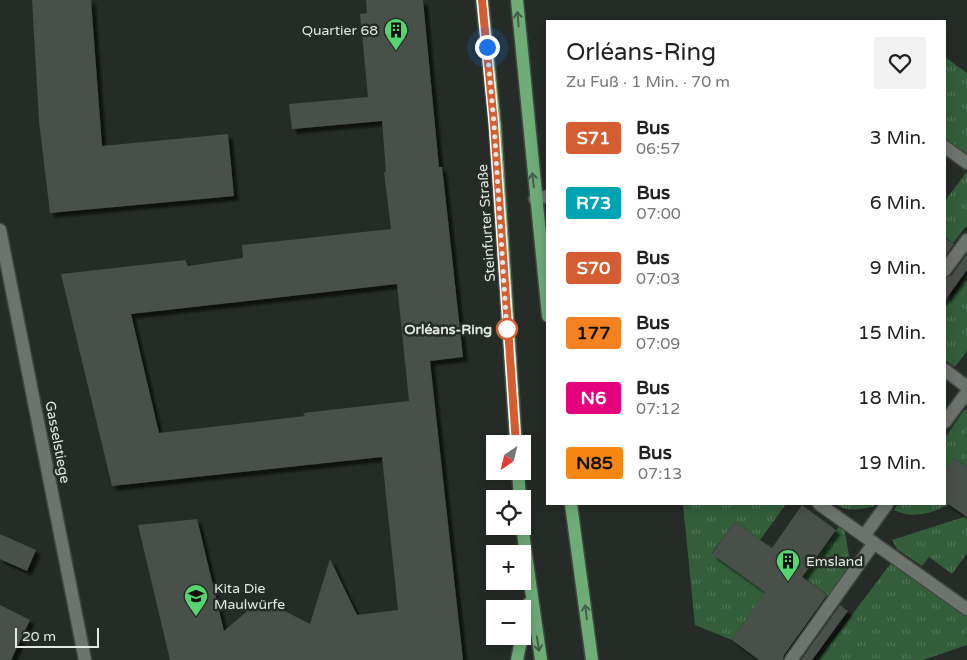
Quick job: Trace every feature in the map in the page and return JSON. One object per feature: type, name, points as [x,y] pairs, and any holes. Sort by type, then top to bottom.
[{"type":"main road","name":"Steinfurter Straße","points":[[482,0],[494,124],[515,435]]},
{"type":"main road","points":[[517,0],[541,198],[546,282]]},
{"type":"main road","points":[[572,505],[592,660]]},
{"type":"main road","points":[[523,535],[541,660]]},
{"type":"main road","points":[[529,600],[531,593]]},
{"type":"main road","points":[[517,660],[520,645]]},
{"type":"street","points":[[946,148],[967,163]]},
{"type":"street","name":"Gasselstiege","points":[[0,230],[85,660]]},
{"type":"street","points":[[946,269],[967,240]]},
{"type":"street","points":[[946,371],[967,387]]},
{"type":"street","points":[[946,421],[967,392]]},
{"type":"street","points":[[820,505],[967,609]]},
{"type":"street","points":[[791,660],[869,539],[886,505]]},
{"type":"green space","points":[[946,58],[967,73],[967,155],[946,140]]},
{"type":"green space","points":[[967,171],[967,225],[953,243],[946,238],[946,200]]},
{"type":"green space","points":[[967,276],[967,351],[955,367],[946,361],[946,307]]},
{"type":"green space","points":[[964,410],[967,410],[967,467],[954,458],[946,469],[946,437]]},
{"type":"green space","points":[[946,502],[949,504],[929,513],[914,515],[894,510],[897,505],[946,505]]},
{"type":"green space","points":[[683,505],[785,505],[760,540],[735,522],[712,553],[747,579],[760,578],[770,585],[732,640],[695,625]]},
{"type":"green space","points":[[837,505],[874,505],[854,510]]},
{"type":"green space","points":[[967,516],[967,553],[952,574],[929,557],[922,566],[897,549],[892,540]]},
{"type":"green space","points":[[841,524],[844,527],[851,566],[829,596],[802,577]]},
{"type":"green space","points":[[891,563],[967,614],[967,645],[923,660],[818,660]]},
{"type":"building","points":[[32,0],[91,0],[102,146],[228,134],[234,196],[50,213],[39,121]]},
{"type":"building","points":[[366,0],[423,0],[439,167],[442,167],[463,357],[430,361],[463,660],[170,660],[138,525],[197,519],[224,631],[251,608],[262,603],[271,604],[310,624],[330,559],[357,615],[398,610],[382,457],[112,486],[61,274],[185,260],[188,266],[243,258],[242,245],[391,229],[384,172],[386,172],[382,121],[292,129],[289,104],[368,97],[360,14],[367,13]],"holes":[[[397,284],[409,401],[303,413],[305,416],[159,433],[131,314]]]},
{"type":"building","points":[[946,239],[954,244],[946,255]]},
{"type":"building","points":[[967,254],[967,270],[946,299],[946,278],[952,275]]},
{"type":"building","points":[[954,458],[967,467],[967,517],[946,503],[946,469]]},
{"type":"building","name":"Emsland","points":[[802,505],[836,530],[802,577],[827,595],[784,655],[783,660],[759,660],[732,640],[765,592],[712,554],[735,522],[772,548]]},
{"type":"building","points":[[0,534],[36,550],[27,571],[0,559]]},
{"type":"building","points":[[0,605],[30,620],[11,660],[0,660]]},
{"type":"building","points":[[840,605],[848,611],[812,660],[801,660]]},
{"type":"bus line","name":"S71","points":[[482,0],[494,124],[515,435]]},
{"type":"place","name":"Quartier 68","points":[[396,51]]},
{"type":"place","name":"Orléans-Ring","points":[[507,329]]},
{"type":"place","name":"Emsland","points":[[788,582]]},
{"type":"place","name":"Kita Die Maulwürfe","points":[[196,617]]},
{"type":"route","points":[[487,47],[494,124],[507,332],[507,329]]}]
